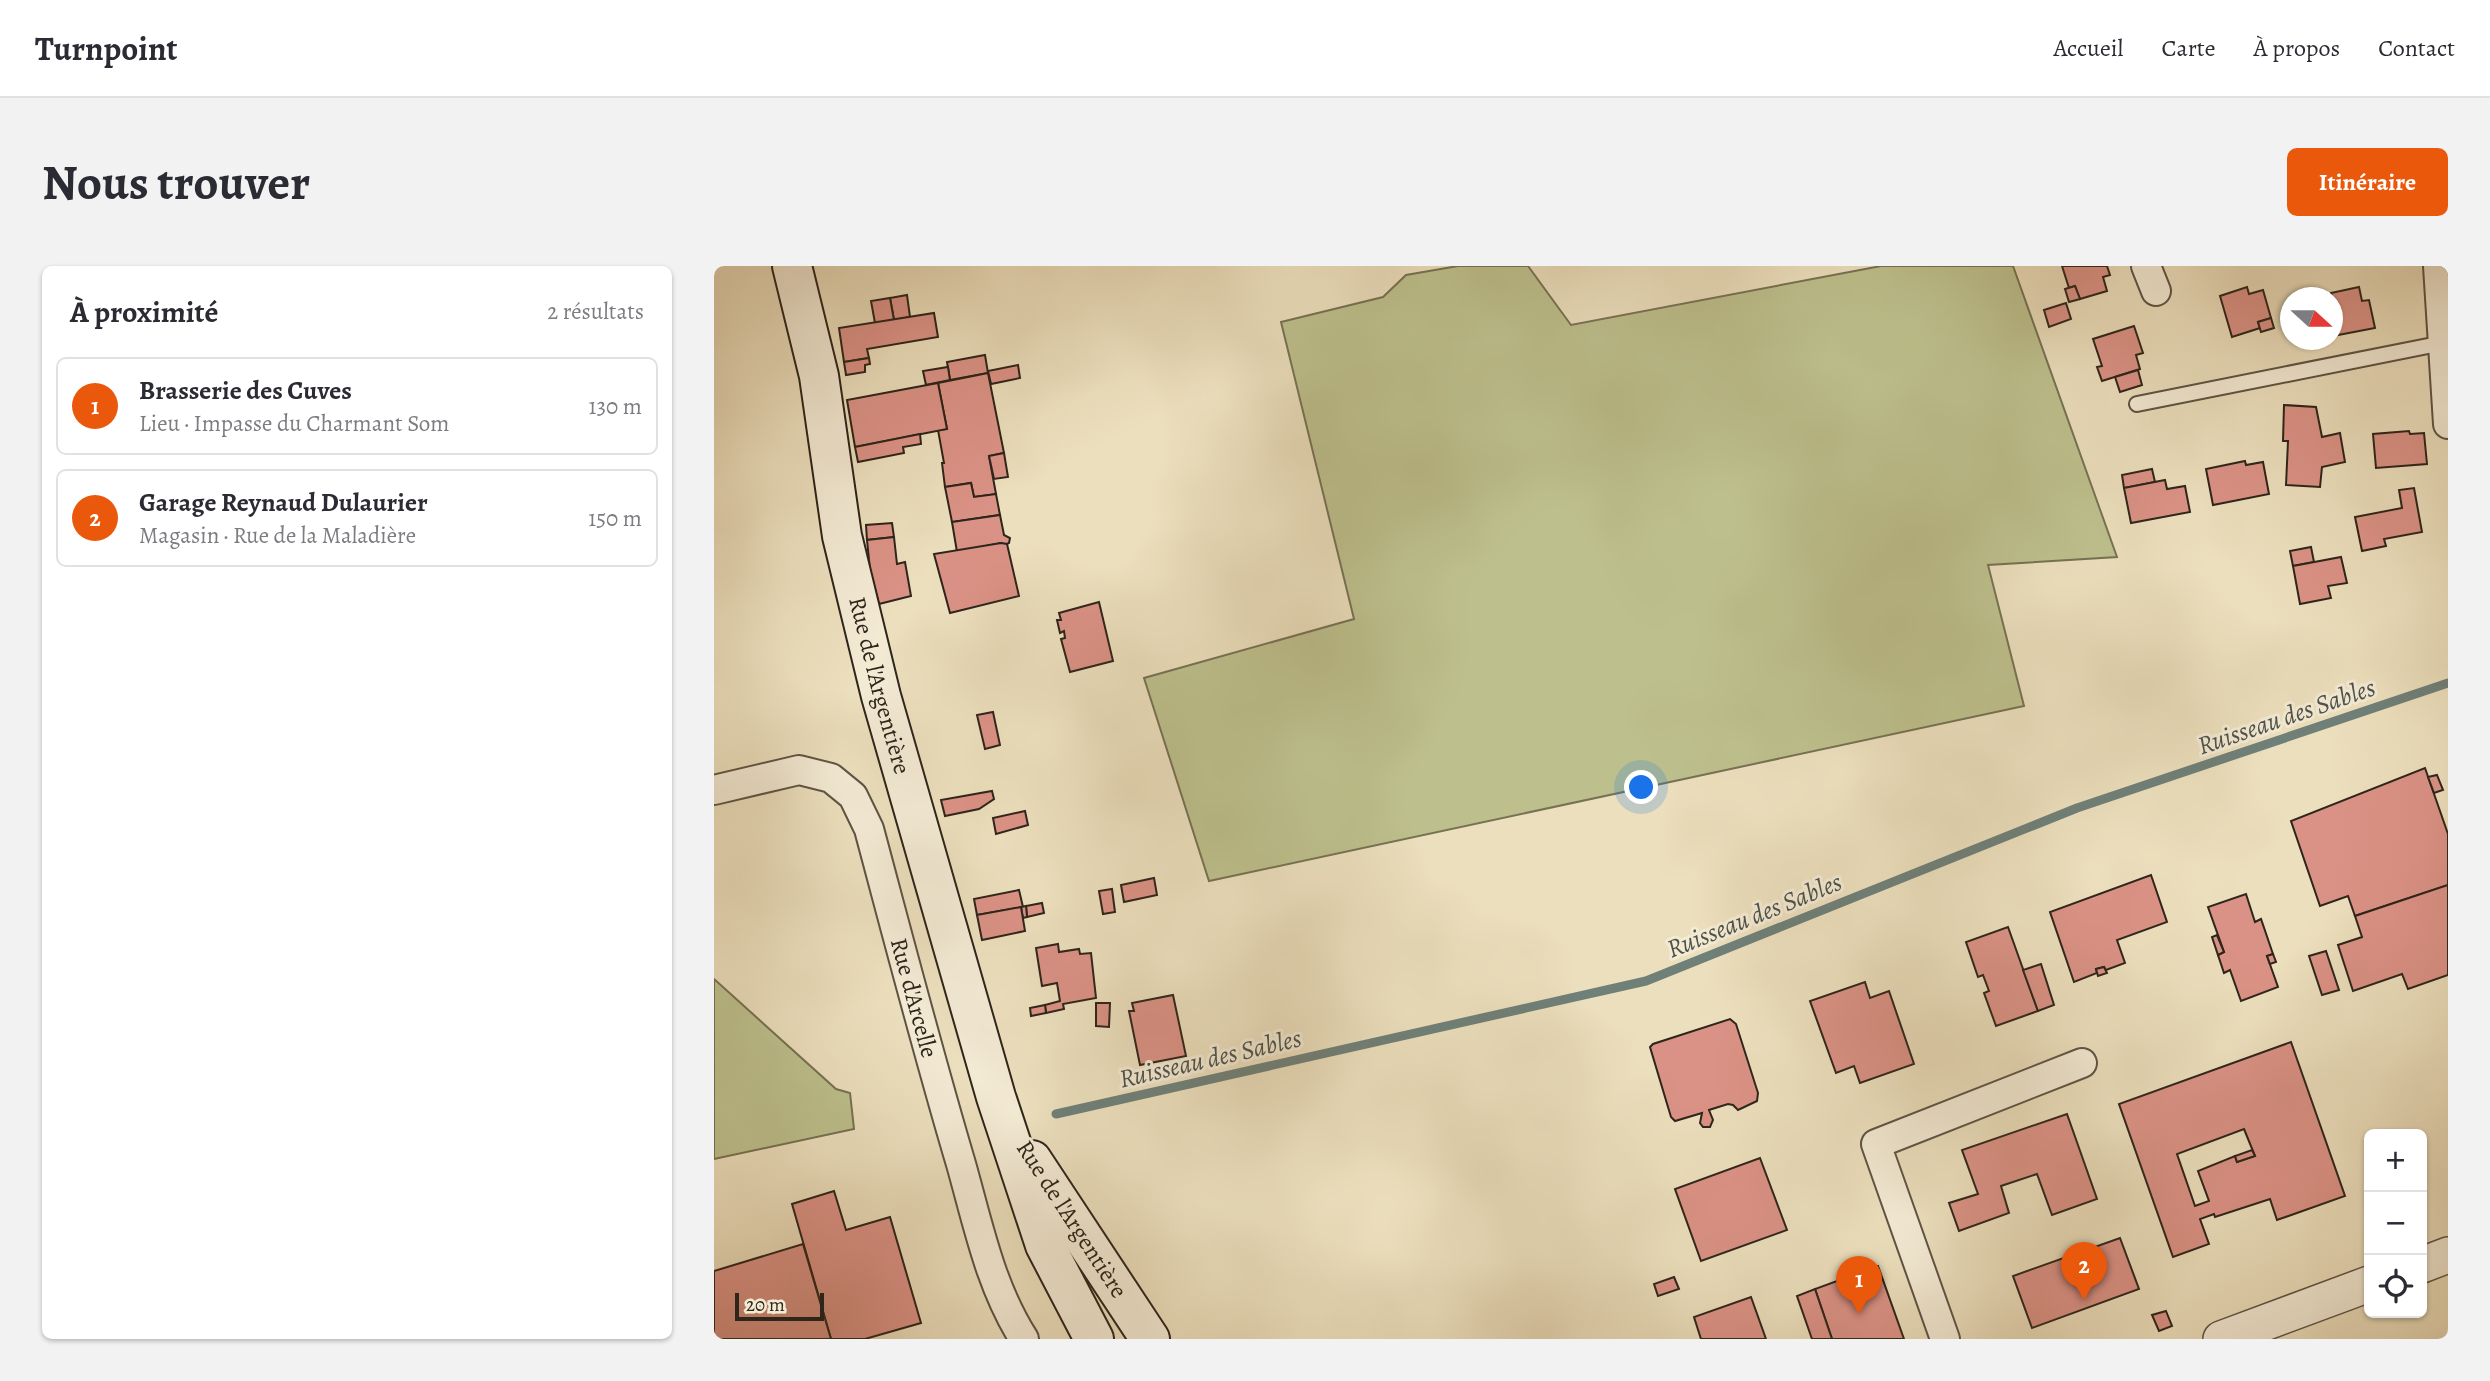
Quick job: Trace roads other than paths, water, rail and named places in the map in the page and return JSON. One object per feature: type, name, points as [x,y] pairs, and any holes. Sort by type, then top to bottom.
[{"type":"main road","name":"Rue de l'Argentière","points":[[792,266],[819,376],[842,536],[881,696],[996,1097],[1045,1245],[1094,1339]]},
{"type":"main road","name":"Rue de l'Argentière","points":[[996,1097],[1042,1177],[1150,1339]]},
{"type":"street","points":[[2438,266],[2448,424]]},
{"type":"street","name":"Rue d'Arcelle","points":[[714,790],[799,770],[831,778],[853,796],[869,829],[989,1262],[1001,1298],[1024,1339]]},
{"type":"street","points":[[1945,1339],[1876,1144],[2082,1063]]},
{"type":"street","points":[[2427,1263],[2448,1255]]},
{"type":"street","points":[[2221,1339],[2364,1286]]},
{"type":"lane","points":[[2137,404],[2443,344]]},
{"type":"waterway","name":"Ruisseau des Sables","points":[[1056,1114],[1646,981],[2077,808],[2448,683]]},
{"type":"place","name":"Garage Reynaud Dulaurier","points":[[2084,1300]]},
{"type":"place","name":"Brasserie des Cuves","points":[[1859,1314]]}]
